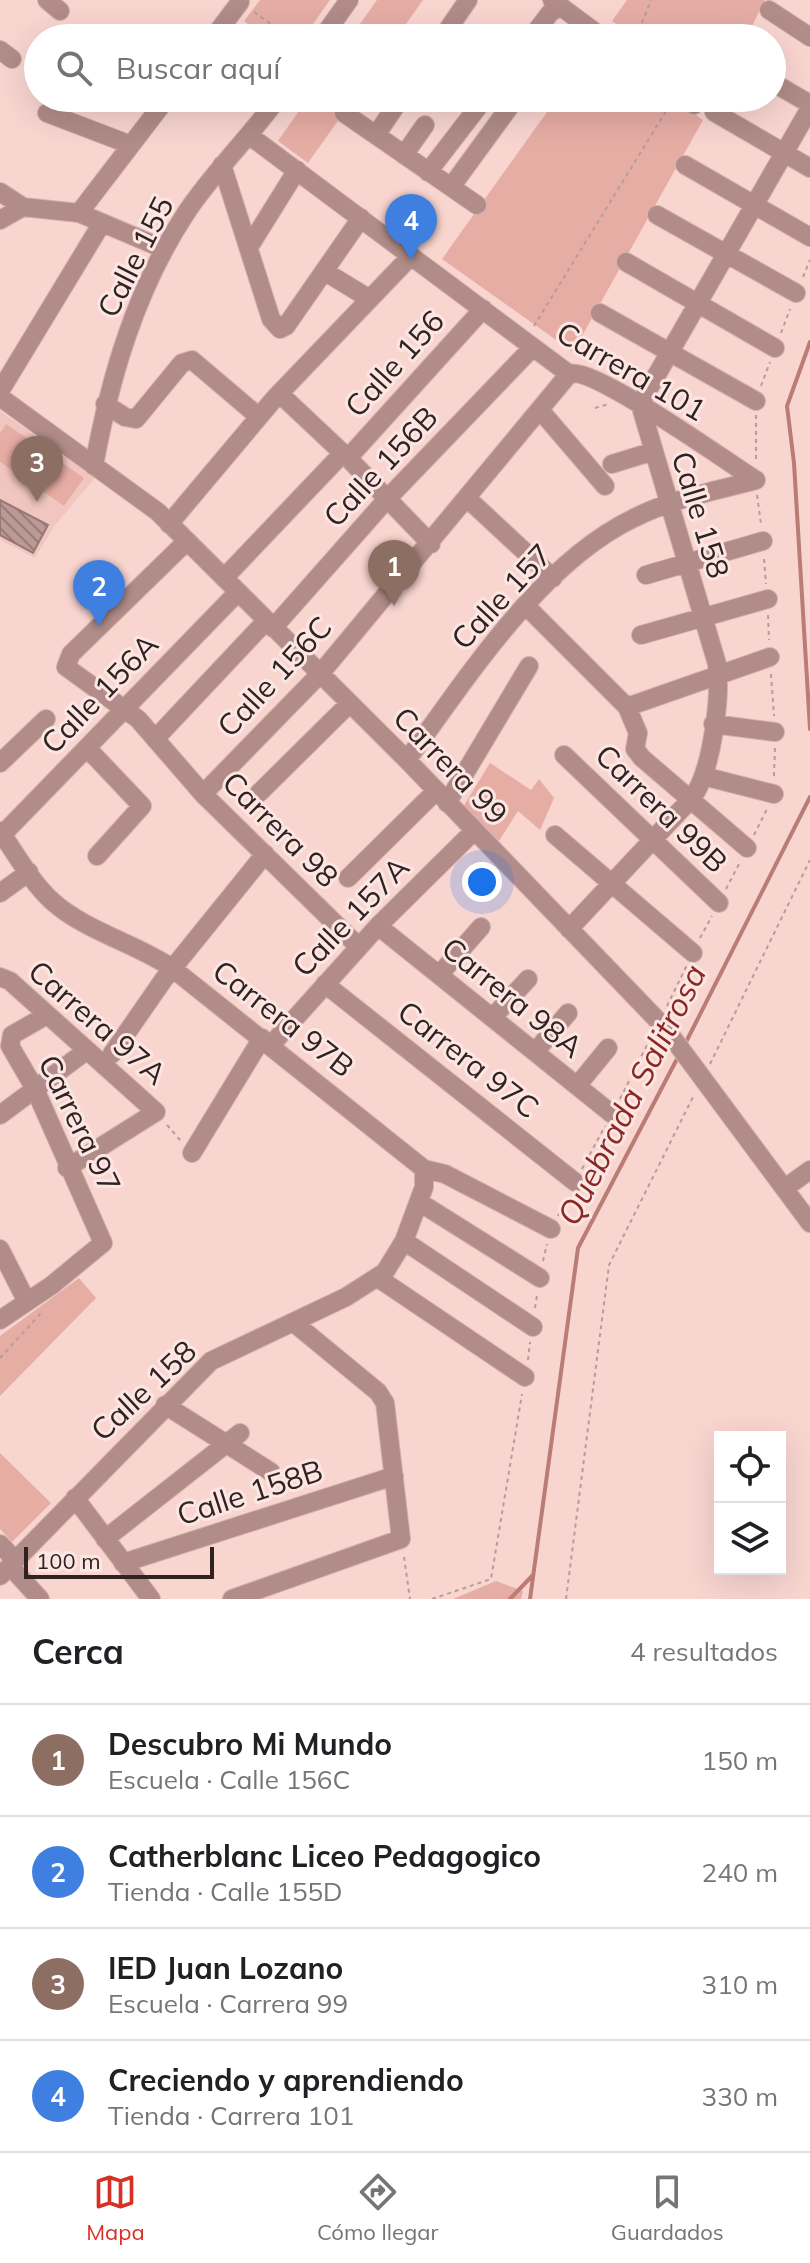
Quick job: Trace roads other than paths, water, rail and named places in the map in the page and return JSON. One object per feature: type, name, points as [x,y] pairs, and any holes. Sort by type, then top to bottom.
[{"type":"street","points":[[332,24],[349,0]]},
{"type":"street","points":[[452,24],[468,0]]},
{"type":"street","points":[[224,24],[240,2]]},
{"type":"street","points":[[542,24],[556,2],[585,24]]},
{"type":"street","points":[[769,10],[810,37]]},
{"type":"street","points":[[640,404],[810,106],[786,91]]},
{"type":"street","points":[[79,213],[156,112]]},
{"type":"street","name":"Calle 155","points":[[94,466],[105,404],[142,294],[164,249],[222,165],[268,112]]},
{"type":"street","points":[[376,135],[392,112]]},
{"type":"street","points":[[428,172],[474,112]]},
{"type":"street","points":[[451,187],[506,112]]},
{"type":"street","points":[[714,112],[810,168]]},
{"type":"street","points":[[47,113],[131,145]]},
{"type":"street","points":[[344,113],[477,205]]},
{"type":"street","points":[[404,155],[425,125]]},
{"type":"street","name":"Carrera 101","points":[[250,136],[569,374],[582,372],[640,404],[756,480]]},
{"type":"street","points":[[222,165],[271,319],[280,329],[286,326],[361,218]]},
{"type":"street","points":[[685,165],[810,237]]},
{"type":"street","points":[[249,247],[297,170]]},
{"type":"street","points":[[0,192],[23,207],[79,213],[164,249]]},
{"type":"street","points":[[0,220],[23,207]]},
{"type":"street","points":[[657,215],[796,293]]},
{"type":"street","points":[[0,391],[102,223]]},
{"type":"street","points":[[169,524],[259,417],[368,298],[411,256]]},
{"type":"street","points":[[626,262],[775,348]]},
{"type":"street","points":[[324,271],[368,298]]},
{"type":"street","name":"Calle 156","points":[[224,578],[346,455],[483,309]]},
{"type":"street","points":[[600,313],[756,401]]},
{"type":"street","name":"Calle 156B","points":[[155,739],[270,624],[529,344]]},
{"type":"street","points":[[105,404],[125,417],[136,419],[182,363],[192,360],[259,417]]},
{"type":"street","name":"Calle 156C","points":[[203,794],[320,674],[569,374]]},
{"type":"street","points":[[280,394],[346,455],[431,544]]},
{"type":"street","name":"Carrera 99","points":[[0,397],[169,524],[407,760],[662,1026],[810,1223]]},
{"type":"street","name":"Calle 158","points":[[569,929],[690,800],[703,776],[713,724],[718,674],[651,452],[640,404]]},
{"type":"street","points":[[540,410],[605,486]]},
{"type":"street","points":[[612,464],[651,452]]},
{"type":"street","name":"Calle 157","points":[[407,760],[491,645],[553,578],[601,537],[634,518],[667,505],[756,480]]},
{"type":"street","points":[[468,499],[553,578]]},
{"type":"street","name":"Carrera 98","points":[[187,541],[71,654],[66,660],[69,672],[126,709],[203,794],[359,947]]},
{"type":"street","points":[[646,575],[763,541]]},
{"type":"street","name":"Calle 156A","points":[[1,833],[238,592]]},
{"type":"street","points":[[641,635],[768,599]]},
{"type":"street","points":[[526,606],[627,707],[638,733],[635,749],[747,848]]},
{"type":"street","points":[[627,707],[770,657]]},
{"type":"street","points":[[348,878],[441,797],[529,666]]},
{"type":"street","points":[[259,793],[350,703]]},
{"type":"street","points":[[0,763],[46,719]]},
{"type":"street","points":[[713,724],[775,732]]},
{"type":"street","points":[[87,748],[142,806],[97,856]]},
{"type":"street","name":"Carrera 99B","points":[[564,755],[719,903]]},
{"type":"street","points":[[703,776],[774,794]]},
{"type":"street","name":"Calle 157A","points":[[192,1153],[267,1041],[474,831]]},
{"type":"street","name":"Carrera 97B","points":[[1,833],[51,901],[172,968],[424,1169],[445,1174],[551,1229]]},
{"type":"street","points":[[555,835],[693,953]]},
{"type":"street","points":[[112,1054],[172,968],[265,854]]},
{"type":"street","points":[[0,893],[29,872]]},
{"type":"street","name":"Carrera 98A","points":[[378,926],[612,1114]]},
{"type":"street","points":[[439,975],[481,927]]},
{"type":"street","name":"Carrera 97A","points":[[0,977],[10,981],[156,1112],[67,1168]]},
{"type":"street","points":[[492,1018],[528,979]]},
{"type":"street","name":"Carrera 97C","points":[[325,984],[575,1182]]},
{"type":"street","points":[[535,1052],[568,1013]]},
{"type":"street","name":"Carrera 97","points":[[27,1302],[99,1250],[103,1238],[67,1168],[35,1089],[10,1046],[12,1035],[47,1015]]},
{"type":"street","points":[[577,1086],[608,1048]]},
{"type":"street","points":[[0,1115],[86,1051]]},
{"type":"street","name":"Calle 158","points":[[8,1568],[211,1361],[378,1278],[391,1265],[404,1241],[424,1187],[424,1169]]},
{"type":"street","points":[[785,1188],[810,1170]]},
{"type":"street","points":[[419,1202],[540,1278]]},
{"type":"street","points":[[404,1241],[533,1327]]},
{"type":"street","points":[[0,1249],[27,1302],[0,1320]]},
{"type":"street","points":[[378,1278],[525,1377]]},
{"type":"street","points":[[232,1599],[401,1539],[388,1417],[378,1392],[293,1322]]},
{"type":"street","points":[[165,1405],[234,1438],[271,1472]]},
{"type":"street","points":[[105,1539],[234,1438]]},
{"type":"street","name":"Calle 158B","points":[[123,1563],[394,1476]]},
{"type":"street","points":[[75,1498],[145,1597]]},
{"type":"street","points":[[0,1544],[8,1568],[40,1599]]},
{"type":"waterway","name":"Quebrada Salitrosa","points":[[810,342],[787,406],[794,463],[810,729]]},
{"type":"waterway","name":"Quebrada Salitrosa","points":[[684,1046],[810,797]]},
{"type":"waterway","name":"Quebrada Salitrosa","points":[[530,1599],[578,1248],[678,1057]]},
{"type":"waterway","name":"Quebrada Salitrosa","points":[[510,1599],[533,1575]]},
{"type":"place","name":"Creciendo y aprendiendo","points":[[411,260]]},
{"type":"place","name":"IED Juan Lozano","points":[[37,502]]},
{"type":"place","name":"Descubro Mi Mundo","points":[[394,606]]},
{"type":"place","name":"Catherblanc Liceo Pedagogico","points":[[99,626]]}]
